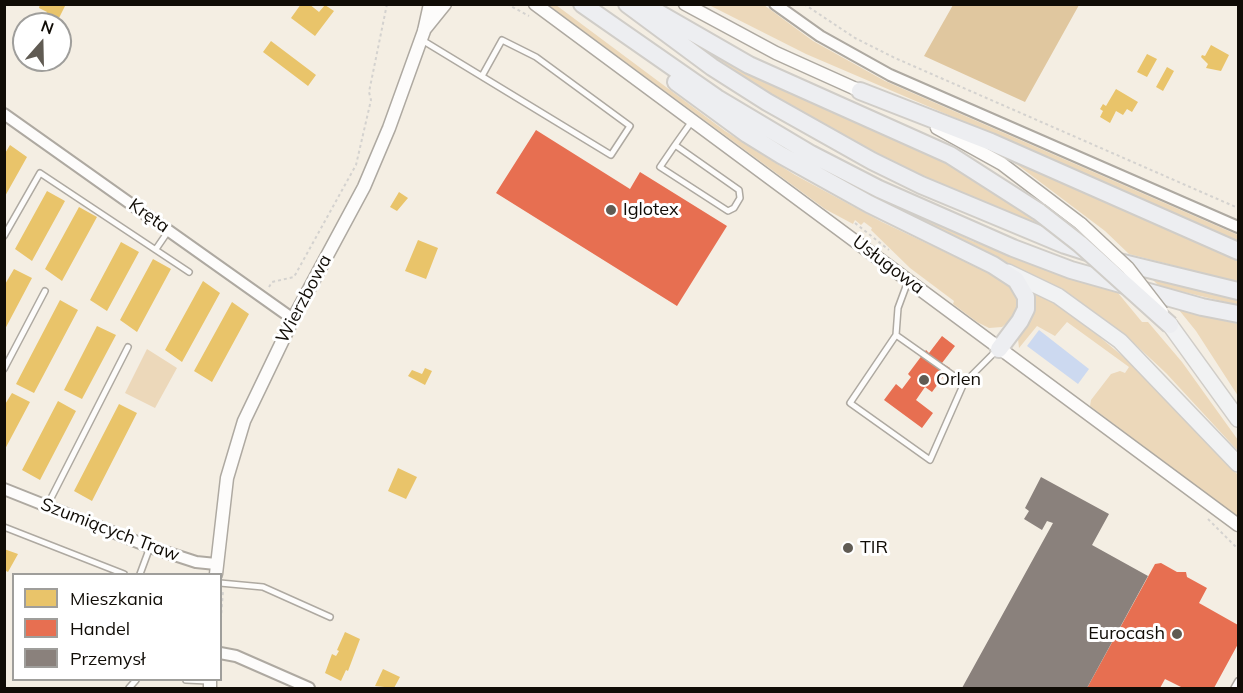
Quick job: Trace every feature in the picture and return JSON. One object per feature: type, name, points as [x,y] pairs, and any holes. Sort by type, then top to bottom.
[{"type":"highway","points":[[582,4],[717,98],[811,154],[938,217],[1071,270],[1202,307],[1239,314]]},
{"type":"highway","points":[[627,4],[712,67],[767,102],[862,156],[921,185],[1065,245],[1115,261],[1239,291]]},
{"type":"highway","points":[[643,4],[749,65],[950,155],[1038,212],[1080,244],[1170,325]]},
{"type":"highway","points":[[619,31],[676,81],[747,134],[858,199],[993,266],[1016,280],[1026,297],[1026,309],[999,349]]},
{"type":"highway","points":[[860,91],[991,141],[1239,251]]},
{"type":"main road","points":[[993,266],[1058,297],[1120,341],[1239,464]]},
{"type":"main road","points":[[1170,325],[1239,419]]},
{"type":"street","name":"Wierzbowa","points":[[219,573],[222,508],[236,445],[253,399],[364,187],[389,128],[422,35],[430,4]]},
{"type":"street","name":"Wierzbowa","points":[[422,35],[445,4]]},
{"type":"street","points":[[685,4],[776,53],[860,91],[1002,164],[1081,224],[1128,268],[1158,305],[1170,325]]},
{"type":"street","points":[[775,4],[820,36],[890,75],[1239,227]]},
{"type":"street","name":"Usługowa","points":[[535,5],[1239,525]]},
{"type":"street","name":"Kręta","points":[[4,114],[293,319]]},
{"type":"street","name":"Szumiących Traw","points":[[5,492],[196,562],[214,573]]},
{"type":"street","points":[[222,653],[237,656],[309,688]]},
{"type":"lane","points":[[422,35],[482,76],[611,155],[630,126],[536,57],[502,40],[482,76]]},
{"type":"lane","points":[[675,145],[739,190],[740,198],[734,208],[728,211],[660,166],[675,145],[693,120]]},
{"type":"lane","points":[[4,236],[40,173],[189,272]]},
{"type":"lane","points":[[156,249],[169,230]]},
{"type":"lane","points":[[908,281],[898,308],[896,335],[850,403],[930,460],[964,383],[989,355],[999,349]]},
{"type":"lane","points":[[4,369],[45,291]]},
{"type":"lane","points":[[896,335],[964,383]]},
{"type":"lane","points":[[47,507],[128,347]]},
{"type":"lane","points":[[4,527],[121,573]]},
{"type":"lane","points":[[140,573],[150,547]]},
{"type":"lane","points":[[222,577],[263,587],[330,617]]},
{"type":"lane","points":[[194,681],[210,683]]},
{"type":"lane","points":[[1234,688],[1239,681]]},
{"type":"path","points":[[264,298],[272,282],[294,277],[356,165],[371,100],[369,92],[387,4]]},
{"type":"path","points":[[804,4],[855,38],[895,58],[1239,208]]},
{"type":"shaded area","points":[[548,5],[556,5],[725,131],[795,175],[882,222],[1008,282],[1018,295],[1018,308],[1011,320],[1002,327],[989,328],[977,322],[953,304],[954,301],[910,268],[864,222],[861,225],[855,220],[853,224],[825,209]]},
{"type":"shaded area","points":[[709,5],[764,5],[813,41],[885,81],[1238,235],[1238,243],[1072,168],[806,54]]},
{"type":"shaded area","points":[[953,5],[1079,5],[1025,102],[924,56]]},
{"type":"shaded area","points":[[712,55],[792,94],[931,155],[1000,195],[1040,225],[985,205],[883,157],[761,88]]},
{"type":"shaded area","points":[[1011,160],[1238,259],[1238,282],[1129,254],[1105,231]]},
{"type":"shaded area","points":[[817,166],[972,241],[1118,293],[1142,322],[1148,322],[1182,362],[1238,440],[1238,451],[1166,373],[1137,346],[1085,306],[1013,266],[861,193]]},
{"type":"shaded area","points":[[1151,278],[1238,299],[1238,305],[1159,286]]},
{"type":"shaded area","points":[[1033,291],[1072,314],[1132,364],[1238,475],[1238,517],[1090,406],[1091,400],[1111,374],[1120,371],[1125,373],[1129,367],[1067,322],[1055,336],[1037,326],[1019,348],[1018,339],[1033,310]]},
{"type":"shaded area","points":[[1179,310],[1238,324],[1238,396],[1196,331]]},
{"type":"shaded area","points":[[147,349],[177,368],[155,408],[125,393]]},
{"type":"water","points":[[1039,330],[1089,369],[1078,384],[1027,346]]},
{"type":"building: Mieszkania","points":[[40,4],[66,4],[62,12],[47,12],[39,8]]},
{"type":"building: Mieszkania","points":[[301,4],[309,4],[319,12],[325,5],[334,11],[315,36],[291,18]]},
{"type":"building: Mieszkania","points":[[271,41],[316,75],[308,86],[263,52]]},
{"type":"building: Mieszkania","points":[[1211,45],[1229,55],[1221,71],[1206,68],[1208,64],[1201,57],[1205,56]]},
{"type":"building: Mieszkania","points":[[1147,54],[1157,59],[1147,77],[1137,72]]},
{"type":"building: Mieszkania","points":[[1167,67],[1174,71],[1163,91],[1156,87]]},
{"type":"building: Mieszkania","points":[[1116,89],[1138,102],[1132,112],[1127,109],[1123,115],[1116,111],[1110,123],[1100,117],[1103,111],[1100,109],[1103,104],[1106,106]]},
{"type":"building: Mieszkania","points":[[10,145],[27,157],[4,198],[4,155]]},
{"type":"building: Mieszkania","points":[[47,191],[65,201],[32,261],[15,249]]},
{"type":"building: Mieszkania","points":[[399,192],[408,198],[397,211],[390,207]]},
{"type":"building: Mieszkania","points":[[79,207],[97,217],[62,281],[45,269]]},
{"type":"building: Mieszkania","points":[[418,240],[438,248],[426,279],[405,271]]},
{"type":"building: Mieszkania","points":[[121,242],[139,252],[107,311],[90,300]]},
{"type":"building: Mieszkania","points":[[153,259],[171,269],[137,332],[120,320]]},
{"type":"building: Mieszkania","points":[[14,269],[32,278],[4,331],[4,286]]},
{"type":"building: Mieszkania","points":[[203,281],[220,293],[182,362],[165,350]]},
{"type":"building: Mieszkania","points":[[60,300],[78,310],[34,393],[16,384]]},
{"type":"building: Mieszkania","points":[[232,302],[249,314],[212,382],[194,371]]},
{"type":"building: Mieszkania","points":[[97,326],[116,335],[82,399],[64,390]]},
{"type":"building: Mieszkania","points":[[425,368],[432,371],[425,385],[408,376],[412,370],[422,374]]},
{"type":"building: Mieszkania","points":[[12,393],[30,402],[4,451],[4,406]]},
{"type":"building: Mieszkania","points":[[58,401],[76,411],[40,480],[22,470]]},
{"type":"building: Mieszkania","points":[[119,404],[137,413],[92,501],[74,491]]},
{"type":"building: Mieszkania","points":[[398,468],[417,477],[406,499],[388,491]]},
{"type":"building: Mieszkania","points":[[4,549],[18,554],[8,572],[4,570]]},
{"type":"building: Mieszkania","points":[[345,632],[360,639],[348,671],[346,670],[341,681],[325,673],[332,654],[336,656],[339,651],[337,650]]},
{"type":"building: Mieszkania","points":[[383,669],[400,677],[394,688],[375,686]]},
{"type":"building: Handel","name":"Iglotex","points":[[536,130],[630,189],[640,172],[727,226],[677,306],[496,193]]},
{"type":"building: Handel","name":"Orlen","points":[[942,336],[955,346],[942,363],[950,368],[932,392],[925,387],[916,400],[933,413],[922,428],[884,400],[896,384],[902,389],[911,377],[908,374],[926,350],[929,353]]},
{"type":"building: Handel","name":"Eurocash","points":[[1161,563],[1177,572],[1186,572],[1187,577],[1207,588],[1199,603],[1238,625],[1238,644],[1214,688],[1183,688],[1165,679],[1160,688],[1087,688],[1155,564]]},
{"type":"building: Przemysł","points":[[1041,477],[1109,514],[1092,545],[1148,576],[1087,688],[962,688],[1053,523],[1047,521],[1042,530],[1024,519],[1029,511],[1025,508]]},
{"type":"place","name":"Iglotex","points":[[611,210]]},
{"type":"place","name":"Orlen","points":[[924,380]]},
{"type":"place","name":"TIR","points":[[848,548]]},
{"type":"place","name":"Eurocash","points":[[1177,634]]}]
